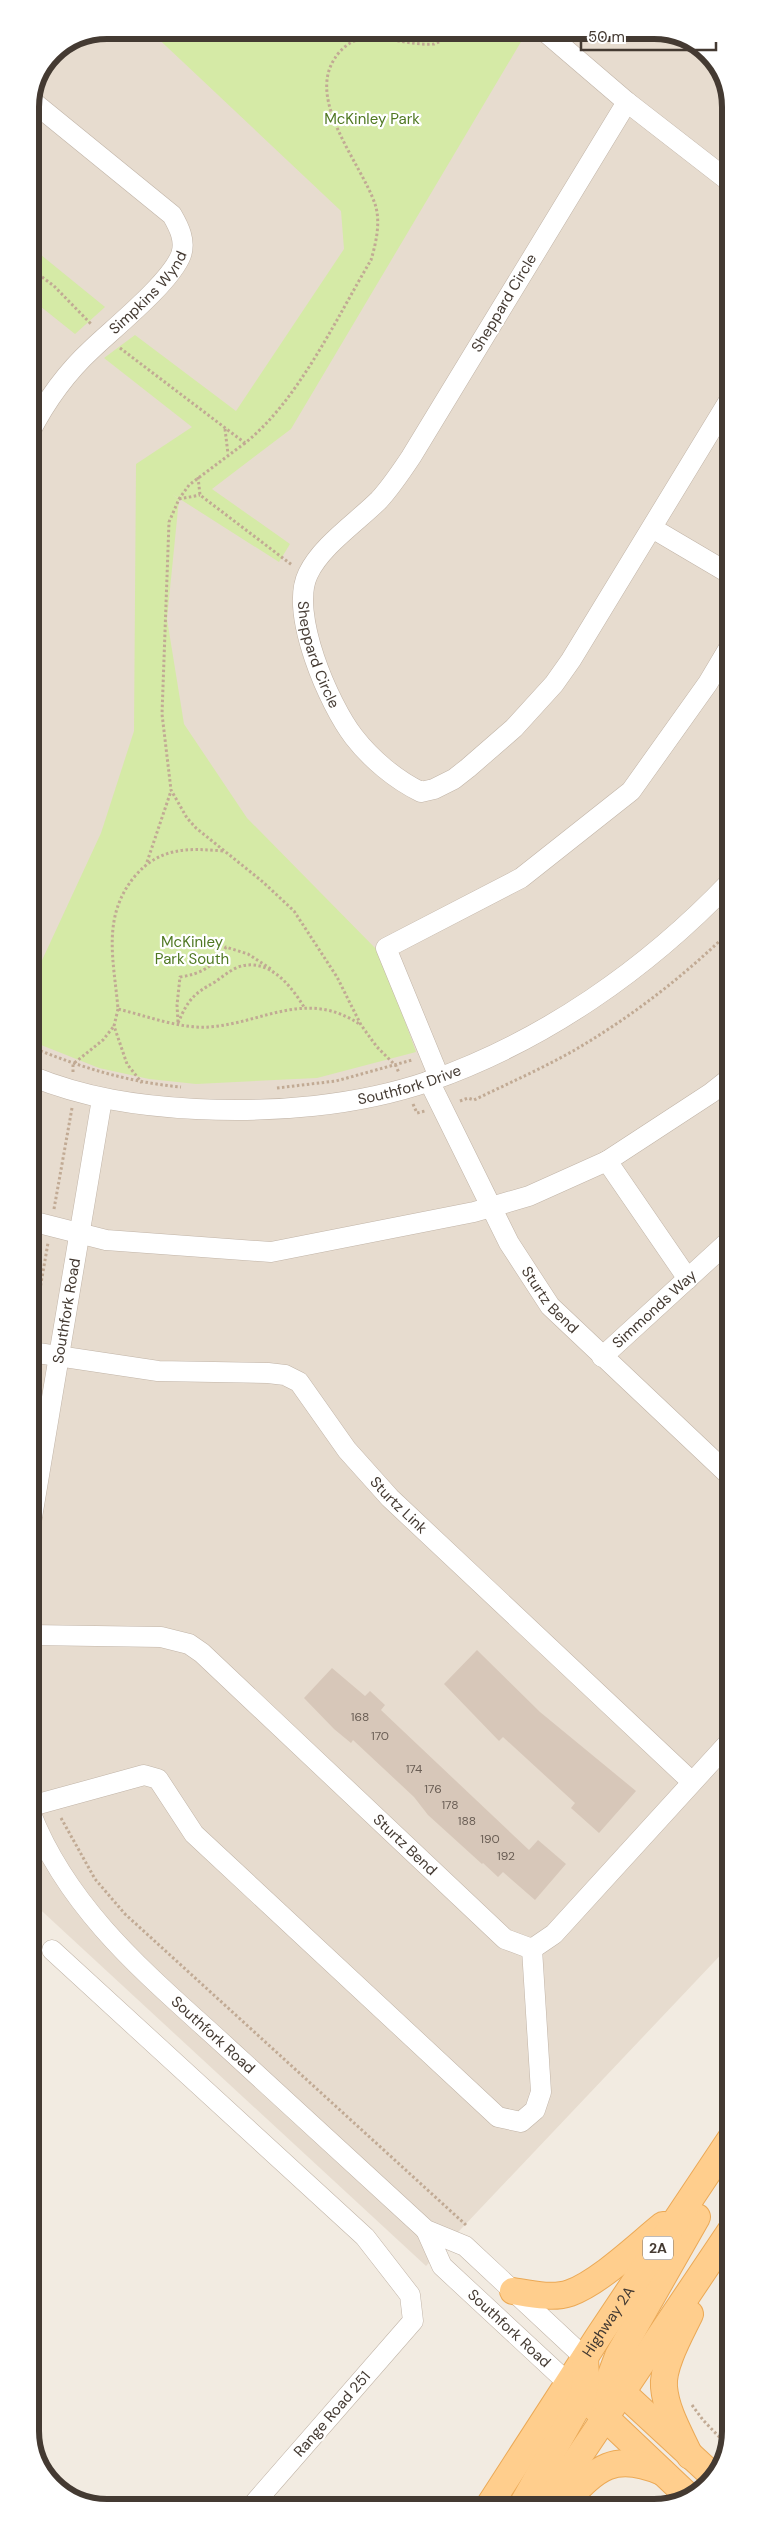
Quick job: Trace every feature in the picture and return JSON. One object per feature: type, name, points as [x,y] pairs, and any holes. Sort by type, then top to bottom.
[{"type":"main road","name":"Highway 2A","points":[[585,2358],[722,2152]]},
{"type":"main road","points":[[550,2499],[605,2418],[616,2386],[618,2356],[697,2217],[722,2168]]},
{"type":"main road","points":[[513,2291],[536,2295],[570,2293],[606,2272],[684,2209]]},
{"type":"main road","points":[[616,2386],[722,2242]]},
{"type":"main road","points":[[690,2456],[668,2407],[664,2386],[665,2378],[675,2345],[722,2248]]},
{"type":"main road","points":[[494,2499],[586,2378],[585,2358]]},
{"type":"main road","name":"Southfork Road","points":[[585,2358],[708,2472]]},
{"type":"main road","points":[[525,2499],[575,2390]]},
{"type":"main road","name":"Southfork Road","points":[[575,2390],[684,2492]]},
{"type":"main road","points":[[568,2499],[601,2468],[613,2464],[637,2463],[665,2474]]},
{"type":"street","points":[[553,39],[626,102],[722,176]]},
{"type":"street","name":"Sheppard Circle","points":[[626,102],[411,457],[379,499],[324,552],[307,576],[304,614],[310,642],[335,708],[354,738],[373,757],[408,786],[421,792],[434,789],[454,779],[535,706],[571,660],[722,412]]},
{"type":"street","name":"Simpkins Wynd","points":[[39,107],[172,215],[180,227],[183,242],[182,252],[166,277],[91,350],[58,388],[39,418]]},
{"type":"street","points":[[652,528],[722,569]]},
{"type":"street","name":"Sturtz Bend","points":[[722,659],[708,683],[631,791],[521,878],[386,948],[429,1054],[434,1079],[492,1207],[523,1267],[545,1300],[564,1322],[722,1469]]},
{"type":"street","name":"Southfork Drive","points":[[39,1079],[72,1092],[102,1099],[156,1107],[222,1110],[276,1109],[370,1096],[434,1079],[463,1068],[528,1036],[573,1011],[613,985],[693,920],[722,890]]},
{"type":"street","points":[[39,1223],[79,1235],[106,1240],[271,1252],[492,1207],[529,1196],[607,1161],[711,1094],[722,1085]]},
{"type":"street","name":"Southfork Road","points":[[39,1474],[102,1099]]},
{"type":"street","points":[[607,1161],[688,1279]]},
{"type":"street","name":"Simmonds Way","points":[[602,1357],[722,1247]]},
{"type":"street","name":"Sturtz Link","points":[[39,1353],[158,1371],[209,1374],[268,1372],[285,1375],[299,1382],[347,1450],[390,1498],[691,1781]]},
{"type":"street","name":"Sturtz Bend","points":[[39,1635],[160,1637],[189,1644],[202,1652],[505,1939],[532,1948]]},
{"type":"street","points":[[39,1804],[144,1775],[158,1779],[194,1834],[498,2117],[521,2122],[535,2110],[541,2092],[532,1948],[554,1934],[722,1748]]},
{"type":"street","name":"Southfork Road","points":[[39,1831],[54,1864],[70,1889],[118,1946],[426,2230],[465,2246],[585,2358]]},
{"type":"street","name":"Range Road 251","points":[[52,1950],[365,2238],[410,2294],[413,2321],[259,2499]]},
{"type":"street","name":"Southfork Road","points":[[426,2230],[442,2266],[575,2390]]},
{"type":"path","points":[[396,1066],[377,1047],[361,1025],[337,977],[294,911],[264,882],[223,851],[186,818],[171,790],[162,714],[169,522],[179,499],[198,477],[245,443],[277,413],[298,382],[371,260],[378,228],[376,206],[362,175],[336,128],[326,92],[327,70],[339,51],[357,40],[434,44],[442,39]]},
{"type":"path","points":[[39,275],[54,286],[105,337],[245,443]]},
{"type":"path","points":[[225,428],[228,455]]},
{"type":"path","points":[[198,477],[200,495],[307,576]]},
{"type":"path","points":[[179,499],[200,495]]},
{"type":"path","points":[[73,1064],[103,1040],[114,1026],[118,1009],[112,945],[116,906],[121,895],[147,862],[171,790]]},
{"type":"path","points":[[147,862],[177,851],[195,849],[223,851]]},
{"type":"path","points":[[468,1098],[474,1100],[571,1052],[604,1033],[662,991],[722,938]]},
{"type":"path","points":[[178,1023],[180,977],[198,974],[206,970],[226,947],[248,954],[279,976],[304,1007]]},
{"type":"path","points":[[178,1023],[190,999],[236,968],[245,965],[262,966],[279,976]]},
{"type":"path","points":[[118,1009],[178,1023],[207,1027],[225,1025],[265,1014],[304,1007],[335,1012],[361,1025]]},
{"type":"path","points":[[114,1026],[127,1064],[142,1083]]},
{"type":"path","points":[[39,1050],[73,1064],[142,1083],[191,1088]]},
{"type":"path","points":[[273,1088],[336,1081],[396,1066],[429,1054]]},
{"type":"path","points":[[61,1817],[95,1880],[125,1914],[472,2230]]},
{"type":"path","points":[[687,2397],[703,2420],[721,2439]]},
{"type":"shaded area","points":[[658,39],[680,44],[699,56],[713,73],[721,94],[722,1954],[426,2266],[39,1908],[39,107],[40,94],[50,69],[69,50],[94,40]]},
{"type":"green space","points":[[159,39],[523,39],[291,429],[212,489],[290,544],[279,562],[172,494],[179,499],[167,619],[184,724],[247,818],[381,954],[416,1052],[317,1078],[196,1084],[149,1079],[99,1068],[39,1044],[39,967],[101,833],[134,731],[136,464],[192,427],[104,358],[135,335],[236,411],[344,249],[341,211]]},
{"type":"green space","points":[[39,253],[105,307],[75,334],[39,305]]},
{"type":"building","points":[[477,1650],[540,1712],[636,1791],[599,1833],[571,1808],[575,1803],[503,1737],[499,1741],[444,1684]]},
{"type":"building","points":[[332,1668],[365,1696],[370,1691],[385,1705],[381,1710],[529,1850],[538,1840],[566,1864],[535,1900],[503,1872],[498,1877],[482,1864],[428,1815],[414,1797],[353,1740],[351,1743],[334,1729],[304,1698]]},
{"type":"park label","name":"McKinley Park","points":[[372,119]]},
{"type":"park label","name":"McKinley Park South","points":[[192,950]]}]
